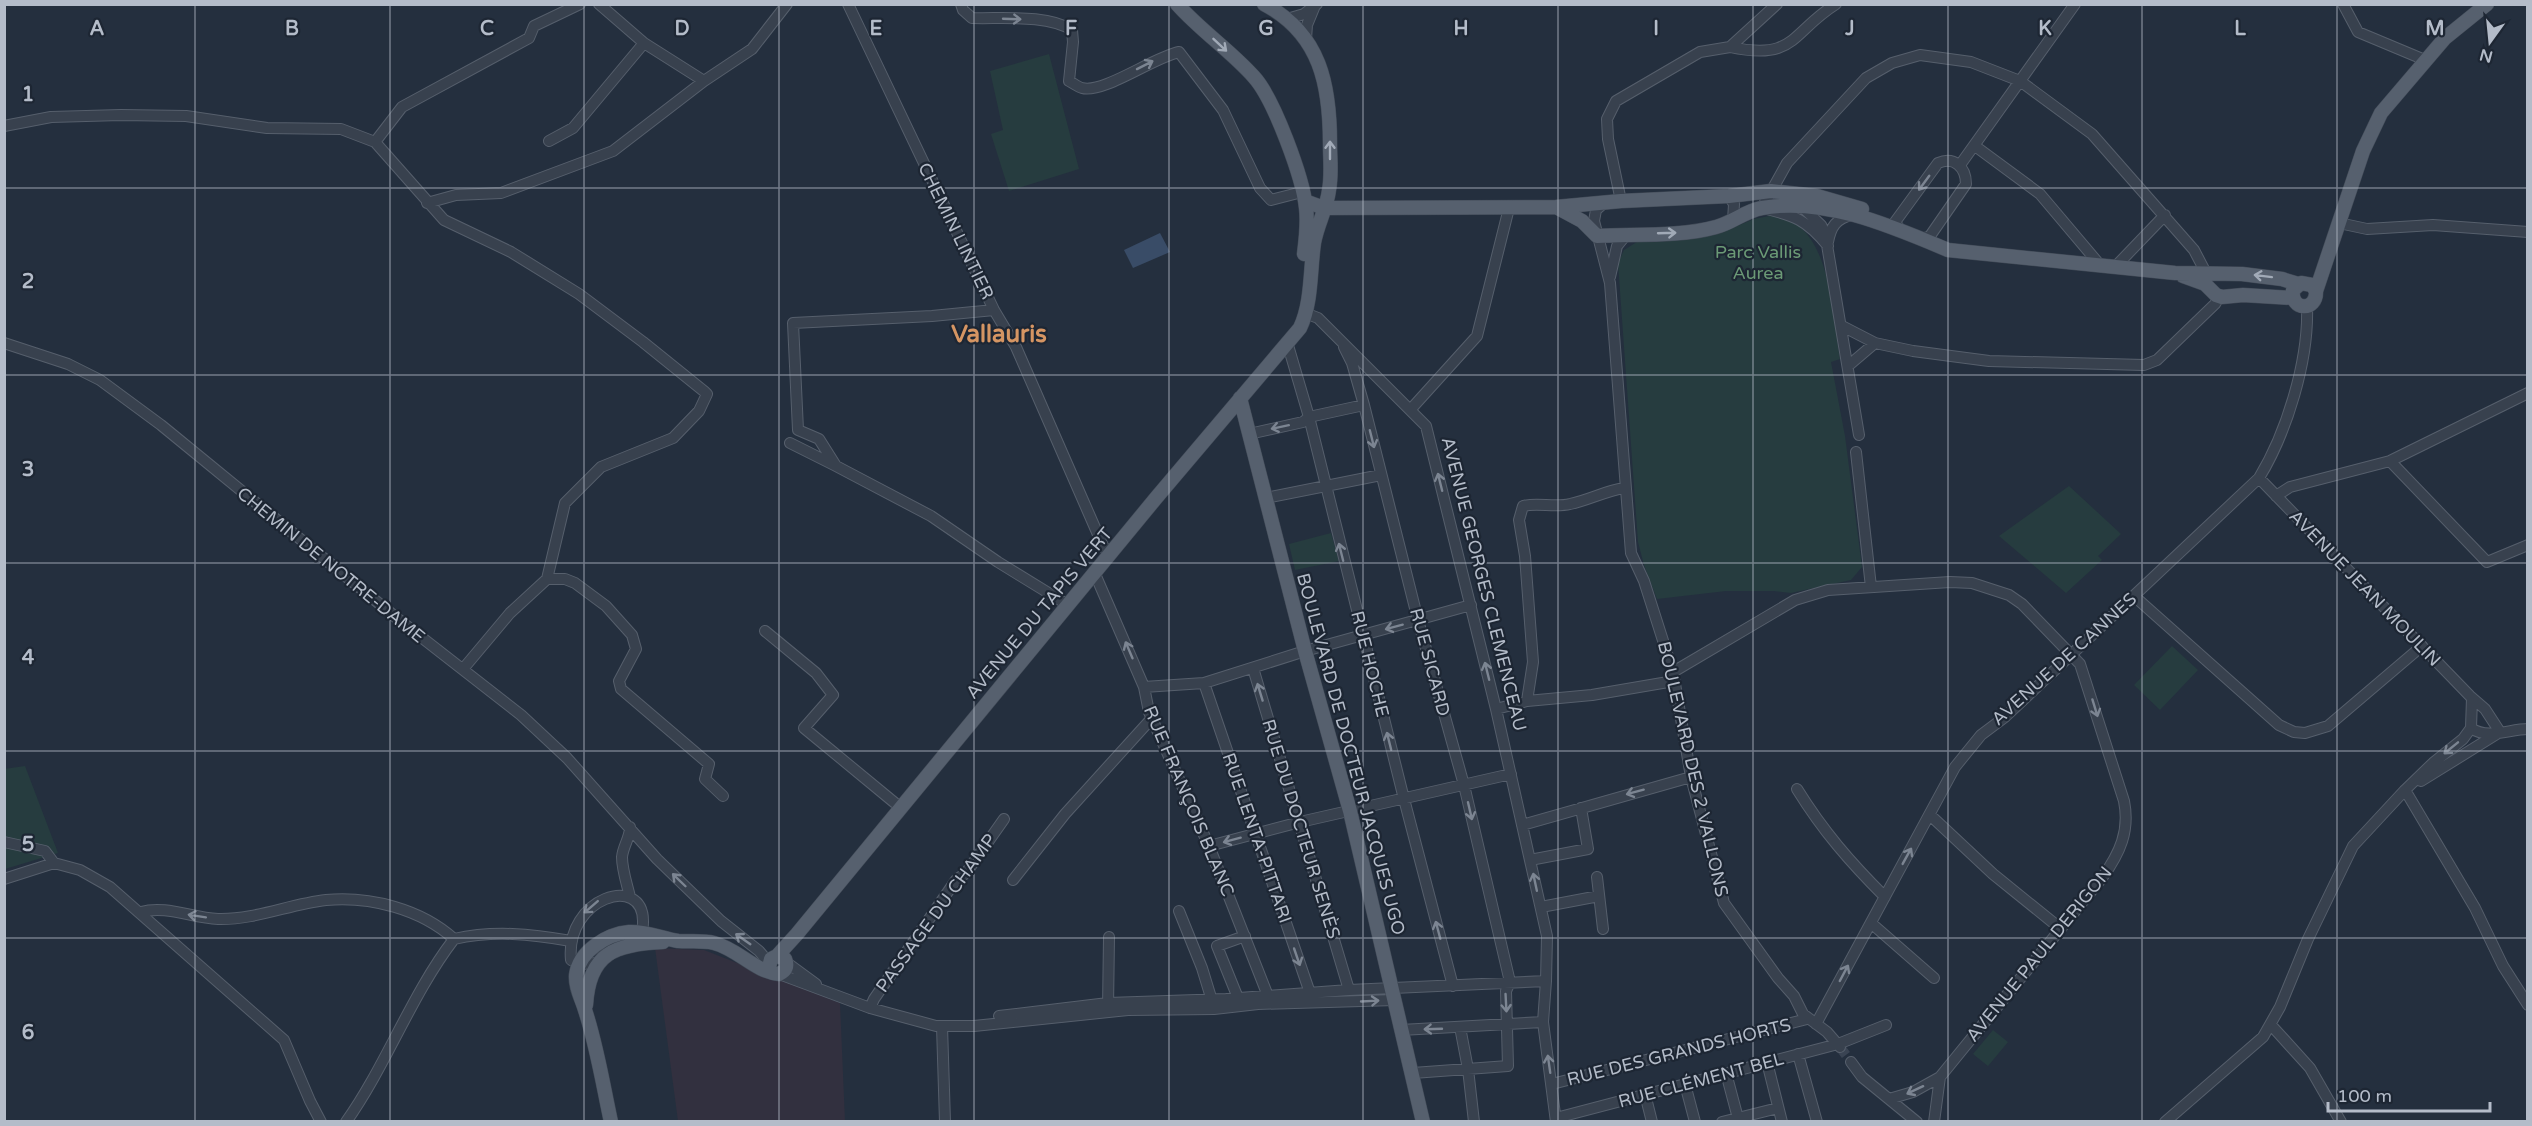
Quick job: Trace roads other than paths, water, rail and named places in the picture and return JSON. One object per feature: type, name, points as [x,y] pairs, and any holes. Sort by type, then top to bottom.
[{"type":"main road","points":[[1177,4],[1254,76],[1265,90],[1276,112],[1304,196],[1307,222],[1302,271],[1305,312]]},
{"type":"main road","points":[[1264,4],[1287,19],[1306,39],[1318,58],[1327,89],[1330,124],[1330,189],[1317,228],[1305,312]]},
{"type":"main road","points":[[2326,263],[2293,290],[2293,298],[2297,304],[2307,306],[2314,302],[2363,151],[2381,113],[2445,38],[2487,4]]},
{"type":"main road","points":[[1304,196],[1324,208],[1556,207],[1621,201],[1730,196],[1767,198],[1817,196],[1870,212],[1898,227],[1970,252],[2175,273],[2241,274],[2312,285],[2316,291]]},
{"type":"main road","points":[[1556,207],[1582,221],[1597,236],[1686,232],[1716,227],[1733,220],[1767,198],[1803,207],[1828,209],[1898,227]]},
{"type":"main road","points":[[2175,273],[2205,284],[2220,295],[2293,298]]},
{"type":"main road","points":[[2217,274],[2235,283],[2234,291],[2220,295]]},
{"type":"main road","points":[[2217,274],[2212,282],[2220,295]]},
{"type":"main road","name":"AVENUE DU TAPIS VERT","points":[[776,963],[797,934],[1068,605],[1300,328],[1305,312]]},
{"type":"main road","name":"BOULEVARD DE DOCTEUR JACQUES UGO","points":[[1240,398],[1305,651],[1350,810],[1423,1122]]},
{"type":"main road","points":[[611,1122],[585,1010],[579,996],[578,964],[609,937],[630,932],[642,932],[679,941]]},
{"type":"main road","points":[[585,1010],[589,982],[602,959],[633,945],[679,941],[712,942],[739,953],[762,969],[776,963]]},
{"type":"street","points":[[375,142],[402,106],[529,38],[534,26],[580,4]]},
{"type":"street","points":[[600,4],[644,43],[704,81]]},
{"type":"street","points":[[427,203],[456,195],[501,193],[612,151],[704,81],[752,49],[787,4]]},
{"type":"street","name":"CHEMIN LINTIER","points":[[848,4],[994,310],[1016,347],[1103,546],[1110,555]]},
{"type":"street","points":[[961,4],[963,10],[972,18],[1051,21],[1072,30],[1070,81],[1084,88],[1105,84],[1166,54],[1179,52],[1223,110],[1260,188],[1271,200],[1304,196]]},
{"type":"street","points":[[1731,47],[1777,4]]},
{"type":"street","points":[[1621,201],[1608,139],[1607,119],[1616,101],[1700,52],[1731,47],[1750,51],[1776,50],[1795,40],[1822,13],[1836,4]]},
{"type":"street","points":[[1960,165],[2075,4]]},
{"type":"street","points":[[2343,4],[2358,32],[2425,60]]},
{"type":"street","points":[[1287,19],[1304,14],[1316,6]]},
{"type":"street","points":[[1306,39],[1307,25],[1316,6]]},
{"type":"street","points":[[549,141],[573,128],[644,43]]},
{"type":"street","points":[[1820,230],[1767,198],[1787,163],[1866,78],[1892,63],[1920,56],[1971,62],[2020,81],[2092,134],[2165,215],[2204,266],[2217,274]]},
{"type":"street","points":[[4,126],[51,117],[121,115],[186,116],[267,128],[341,129],[375,142],[444,220],[511,252],[579,294],[707,394],[699,411],[673,438],[601,467],[566,502],[547,579],[510,612],[463,669]]},
{"type":"street","points":[[1975,146],[2040,194],[2100,265]]},
{"type":"street","points":[[1898,227],[1938,164],[1945,160],[1960,165],[1966,178],[1966,184],[1926,238]]},
{"type":"street","points":[[1730,196],[1734,204],[1733,220]]},
{"type":"street","points":[[1604,203],[1596,210],[1594,221],[1610,283]]},
{"type":"street","points":[[1820,230],[1828,209],[1835,204],[1870,212]]},
{"type":"street","points":[[1803,207],[1820,230],[1828,246],[1859,435]]},
{"type":"street","points":[[1411,410],[1477,336],[1509,208]]},
{"type":"street","points":[[1828,246],[1832,226],[1840,218],[1852,215]]},
{"type":"street","points":[[2116,267],[2165,215]]},
{"type":"street","points":[[2339,223],[2367,229],[2433,225],[2528,232]]},
{"type":"street","points":[[1610,283],[1617,246],[1626,235]]},
{"type":"street","name":"BOULEVARD DES 2 VALLONS","points":[[1610,283],[1624,488],[1631,553],[1644,581],[1674,676],[1691,777],[1719,891],[1771,969],[1812,1022],[1839,1046]]},
{"type":"street","points":[[1842,326],[1875,343],[1913,351],[1989,361],[2144,365],[2157,360],[2215,304],[2220,295]]},
{"type":"street","name":"AVENUE DE CANNES","points":[[1812,1022],[1871,923],[1955,767],[1981,735],[2005,717],[2259,478],[2285,424],[2307,336],[2307,306]]},
{"type":"street","points":[[836,466],[819,439],[798,430],[794,322],[932,316],[994,310]]},
{"type":"street","name":"AVENUE GEORGES CLEMENCEAU","points":[[1305,312],[1318,318],[1426,426],[1496,709],[1547,936],[1543,1022],[1556,1120]]},
{"type":"street","name":"RUE HOCHE","points":[[1287,342],[1309,417],[1362,635],[1454,986]]},
{"type":"street","name":"CHEMIN DE NOTRE-DAME","points":[[4,343],[47,356],[100,380],[168,431],[389,612],[521,715],[567,758],[657,859],[721,921],[776,963]]},
{"type":"street","points":[[1848,366],[1875,343]]},
{"type":"street","name":"RUE SICARD","points":[[1343,344],[1352,363],[1364,405],[1418,620],[1464,785],[1510,982],[1506,991],[1508,1066],[1468,1069]]},
{"type":"street","points":[[2276,496],[2290,487],[2390,461],[2528,393]]},
{"type":"street","points":[[1249,434],[1303,422],[1309,417],[1364,405]]},
{"type":"street","points":[[790,443],[931,516],[998,562],[1068,605]]},
{"type":"street","points":[[1856,452],[1871,587]]},
{"type":"street","points":[[2390,461],[2487,562],[2528,544]]},
{"type":"street","points":[[1266,498],[1381,475]]},
{"type":"street","name":"AVENUE JEAN MOULIN","points":[[2259,478],[2485,709],[2498,728]]},
{"type":"street","points":[[1527,700],[1533,662],[1525,556],[1519,519],[1522,506],[1531,504],[1569,505],[1605,491],[1624,488]]},
{"type":"street","name":"RUE FRANÇOIS BLANC","points":[[1095,574],[1144,687],[1152,718],[1209,846],[1245,936],[1261,999]]},
{"type":"street","points":[[547,579],[565,579],[575,583],[606,606],[632,635],[636,649],[619,681],[621,689],[709,764],[705,778],[723,796]]},
{"type":"street","name":"AVENUE PAUL DERIGON","points":[[1674,676],[1795,600],[1828,590],[1950,582],[1972,583],[2009,595],[2022,604],[2073,654],[2083,670],[2124,801],[2126,823],[2123,841],[2112,863],[2061,929],[1940,1077],[1913,1092],[1889,1099]]},
{"type":"street","points":[[2134,596],[2279,725],[2294,732],[2305,733],[2328,726],[2422,646]]},
{"type":"street","points":[[1144,687],[1204,683],[1305,651],[1471,605]]},
{"type":"street","points":[[765,631],[816,673],[833,695],[804,728],[901,808]]},
{"type":"street","name":"RUE DU DOCTEUR SENÈS","points":[[1253,668],[1300,822],[1346,990],[1343,1002]]},
{"type":"street","points":[[1496,709],[1527,700],[1592,695],[1674,676]]},
{"type":"street","name":"RUE LENTA-PITTARI","points":[[1204,683],[1255,834],[1314,996]]},
{"type":"street","points":[[2165,1122],[2247,1053],[2271,1025],[2308,939],[2353,846],[2405,790],[2463,739],[2472,724],[2472,698]]},
{"type":"street","points":[[1013,879],[1065,814],[1152,718]]},
{"type":"street","points":[[2472,724],[2486,720],[2498,728],[2528,729]]},
{"type":"street","points":[[2405,790],[2498,728]]},
{"type":"street","points":[[1209,846],[1350,810],[1511,774]]},
{"type":"street","points":[[1522,825],[1691,777]]},
{"type":"street","points":[[1797,789],[1820,827],[1846,858],[1885,897]]},
{"type":"street","points":[[2405,790],[2475,908],[2503,966],[2528,1005]]},
{"type":"street","points":[[1530,860],[1588,849],[1581,808]]},
{"type":"street","points":[[1930,815],[1993,873],[2061,929]]},
{"type":"street","name":"PASSAGE DU CHAMP","points":[[870,1008],[956,880],[966,873],[1004,819]]},
{"type":"street","points":[[630,827],[630,836],[622,855],[623,872],[630,897],[640,906],[643,918],[642,932],[638,937],[614,943],[602,959],[578,964],[571,941],[585,911],[598,900],[615,896],[630,897]]},
{"type":"street","points":[[4,842],[45,851],[54,863]]},
{"type":"street","points":[[4,879],[54,863],[80,870],[110,887],[284,1040],[321,1122]]},
{"type":"street","points":[[615,896],[623,872]]},
{"type":"street","points":[[1597,877],[1603,929]]},
{"type":"street","points":[[1540,908],[1599,896]]},
{"type":"street","points":[[141,912],[152,909],[218,919],[254,915],[327,900],[384,903],[445,930],[454,939]]},
{"type":"street","points":[[1179,911],[1202,968],[1213,1004]]},
{"type":"street","points":[[1871,923],[1934,978]]},
{"type":"street","points":[[346,1122],[364,1097],[435,966],[454,939],[476,934],[510,932],[571,941]]},
{"type":"street","points":[[1236,1001],[1217,946],[1245,936]]},
{"type":"street","points":[[1108,1007],[1109,937]]},
{"type":"street","points":[[776,963],[829,992],[870,1008],[942,1026],[984,1018],[1108,1007],[1213,1004],[1314,996],[1346,990],[1394,995]]},
{"type":"street","points":[[1314,996],[1343,1002],[1454,986],[1546,981]]},
{"type":"street","points":[[1401,1030],[1543,1022]]},
{"type":"street","name":"RUE DES GRANDS HORTS","points":[[1552,1084],[1812,1022]]},
{"type":"street","name":"RUE CLÉMENT BEL","points":[[1556,1120],[1767,1062],[1839,1046],[1886,1025]]},
{"type":"street","points":[[2271,1025],[2310,1068],[2340,1122]]},
{"type":"street","points":[[942,1026],[945,1122]]},
{"type":"street","points":[[1460,1028],[1468,1069],[1474,1122]]},
{"type":"street","points":[[1798,1054],[1817,1122]]},
{"type":"street","points":[[1767,1062],[1782,1122]]},
{"type":"street","points":[[1851,1062],[1862,1077],[1917,1122]]},
{"type":"street","points":[[1413,1073],[1468,1069]]},
{"type":"street","points":[[1726,1073],[1738,1120]]},
{"type":"street","points":[[1934,1122],[1940,1077]]},
{"type":"street","points":[[1685,1084],[1695,1122]]},
{"type":"street","points":[[1645,1095],[1652,1122]]},
{"type":"street","points":[[1722,1122],[1738,1120],[1778,1108]]},
{"type":"water","points":[[1160,233],[1170,252],[1133,268],[1124,250]]},
{"type":"tunnel","points":[[1840,1047],[1851,1062]]},
{"type":"district","name":"Vallauris","points":[[999,334]]},
{"type":"park label","name":"Parc Vallis Aurea","points":[[1758,262]]}]
